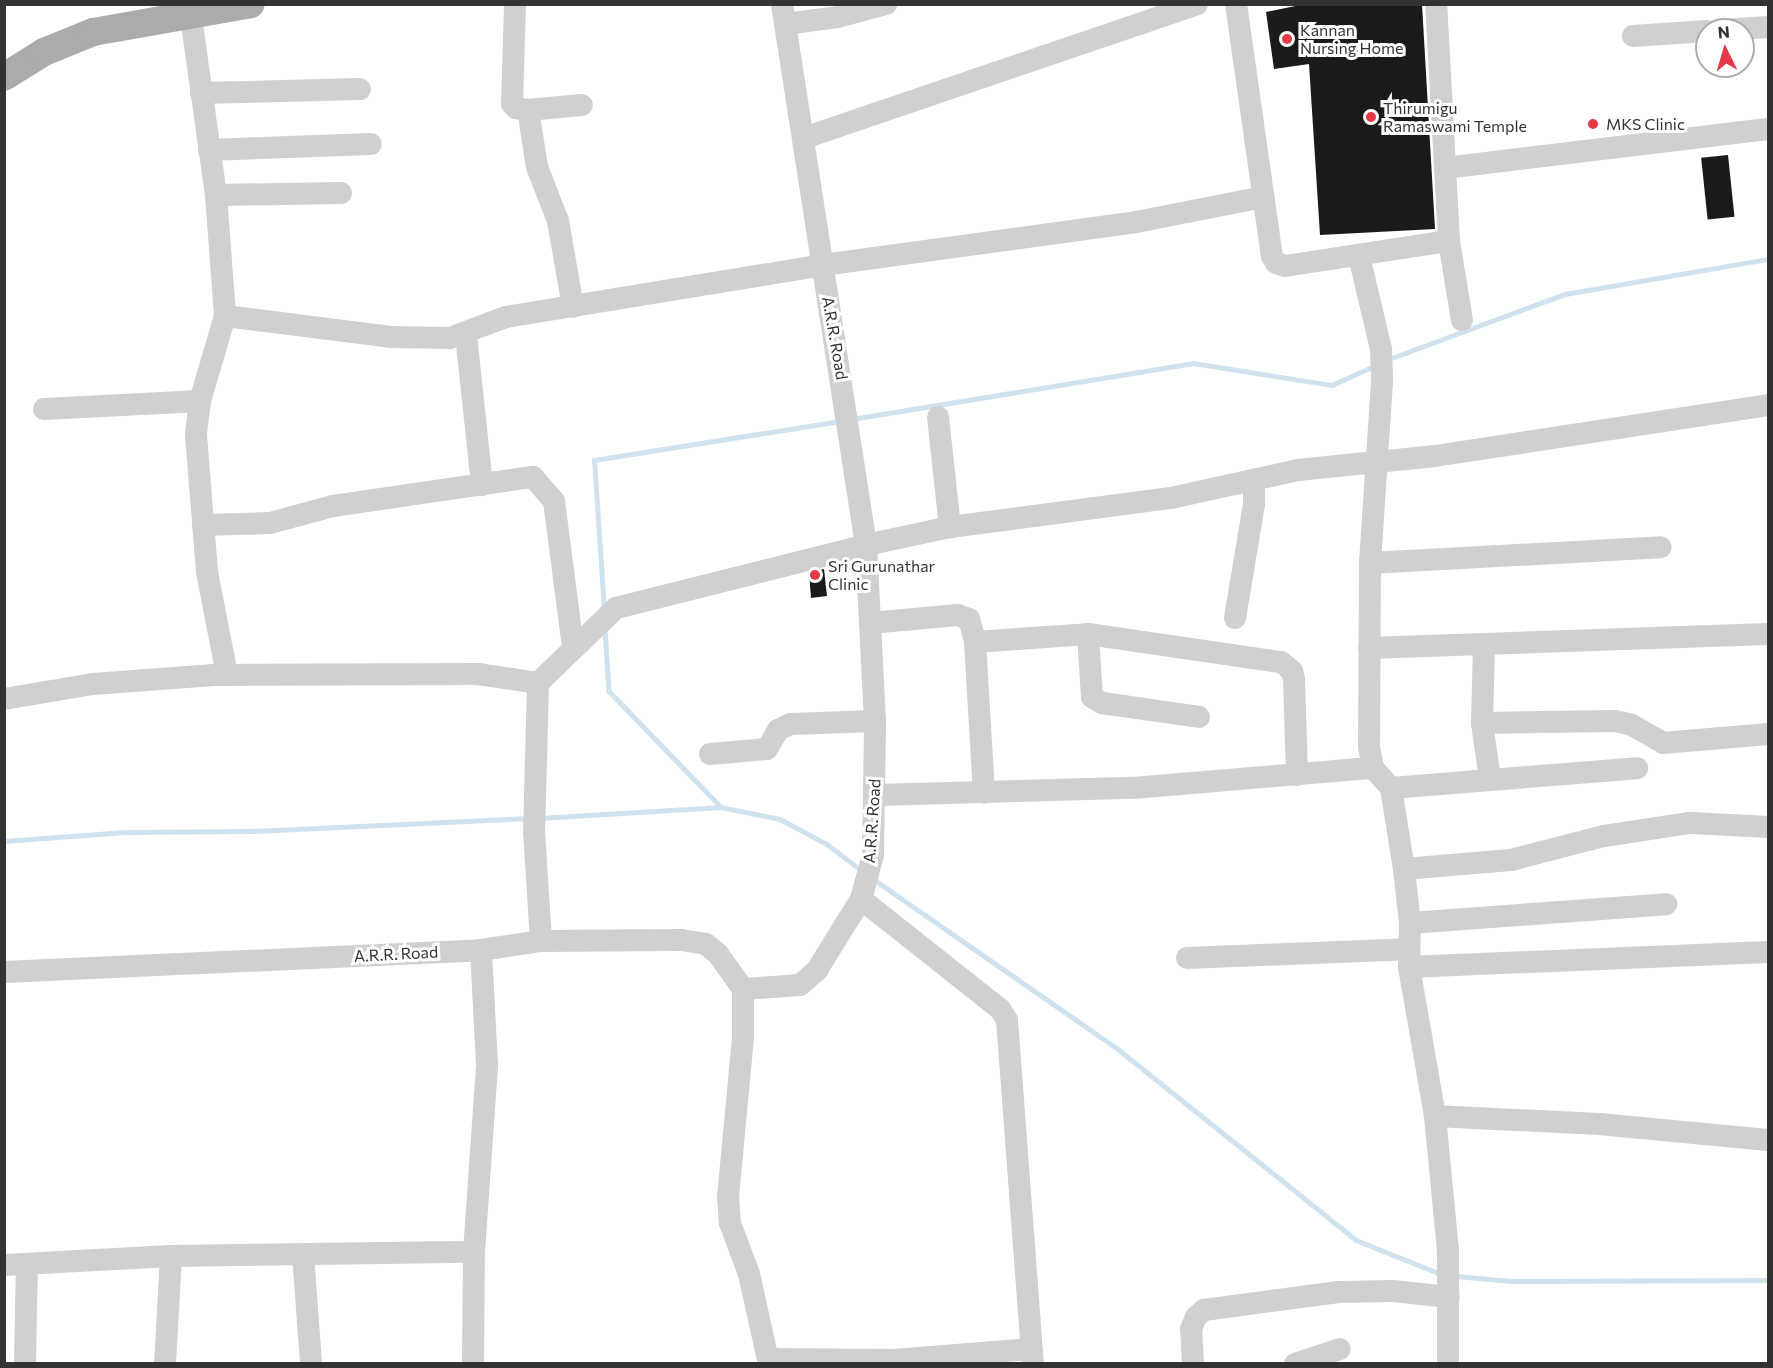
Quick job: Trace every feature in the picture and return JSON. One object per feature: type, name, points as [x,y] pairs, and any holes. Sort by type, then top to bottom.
[{"type":"main road","points":[[4,77],[44,52],[93,32],[251,4]]},
{"type":"street","points":[[516,4],[511,96],[516,108],[528,110],[582,105]]},
{"type":"street","points":[[784,14],[838,17],[886,4]]},
{"type":"street","points":[[804,138],[1197,4]]},
{"type":"street","points":[[1236,4],[1276,263],[1285,266],[1449,240]]},
{"type":"street","points":[[1436,4],[1449,240],[1462,320]]},
{"type":"street","name":"A.R.R. Road","points":[[4,972],[482,950],[541,941],[695,940],[718,954],[743,989],[800,985],[817,970],[862,893],[873,855],[876,795],[875,720],[866,545],[846,403],[822,265],[784,14]]},
{"type":"street","points":[[190,16],[216,195],[225,316],[200,401],[196,435],[207,572],[227,675]]},
{"type":"street","points":[[1634,36],[1695,32]]},
{"type":"street","points":[[201,93],[360,89]]},
{"type":"street","points":[[528,110],[537,167],[558,221],[573,307]]},
{"type":"street","points":[[1445,168],[1768,129]]},
{"type":"street","points":[[209,150],[371,144]]},
{"type":"street","points":[[216,195],[341,193]]},
{"type":"street","points":[[225,316],[391,337],[450,338],[466,334],[486,323],[573,307],[822,265],[1136,222],[1264,197]]},
{"type":"street","points":[[1359,256],[1381,349],[1382,382],[1370,563],[1369,747],[1373,768],[1391,788],[1404,869],[1410,924],[1408,958],[1435,1116],[1448,1250],[1448,1364]]},
{"type":"street","points":[[466,334],[482,485]]},
{"type":"street","points":[[44,409],[200,401]]},
{"type":"street","points":[[541,941],[534,832],[538,683],[592,627],[616,608],[866,545],[950,527],[1171,498],[1298,470],[1375,463],[1768,405]]},
{"type":"street","points":[[938,417],[950,527]]},
{"type":"street","points":[[203,525],[270,523],[333,506],[533,477],[554,501],[573,647]]},
{"type":"street","points":[[1234,618],[1254,504],[1254,480]]},
{"type":"street","points":[[1370,563],[1661,547]]},
{"type":"street","points":[[870,623],[964,616],[971,624],[975,642],[984,794]]},
{"type":"street","points":[[975,642],[1088,634],[1153,641],[1288,666],[1294,679],[1298,775]]},
{"type":"street","points":[[1088,634],[1092,697],[1102,703],[1199,717]]},
{"type":"street","points":[[1369,648],[1484,646],[1604,638],[1768,634]]},
{"type":"street","points":[[1484,646],[1482,723],[1490,779]]},
{"type":"street","points":[[4,699],[93,684],[227,675],[478,674],[538,683]]},
{"type":"street","points":[[710,754],[767,749],[782,726],[875,720]]},
{"type":"street","points":[[1482,723],[1615,721],[1632,725],[1663,743],[1768,734]]},
{"type":"street","points":[[876,795],[984,794],[1133,788],[1373,768]]},
{"type":"street","points":[[1391,788],[1637,768]]},
{"type":"street","points":[[1404,869],[1511,860],[1605,836],[1690,824],[1768,826]]},
{"type":"street","points":[[743,989],[743,1038],[728,1196],[730,1223],[748,1274],[769,1361],[1033,1356],[1007,1020],[1000,1009],[862,893]]},
{"type":"street","points":[[1410,924],[1666,904]]},
{"type":"street","points":[[473,1364],[474,1252],[487,1065],[482,950]]},
{"type":"street","points":[[1187,958],[1408,958],[1768,952]]},
{"type":"street","points":[[1435,1116],[1599,1124],[1768,1140]]},
{"type":"street","points":[[4,1265],[171,1256],[474,1252]]},
{"type":"street","points":[[303,1254],[311,1364]]},
{"type":"street","points":[[165,1364],[171,1256]]},
{"type":"street","points":[[25,1364],[27,1264]]},
{"type":"street","points":[[1193,1364],[1191,1329],[1204,1310],[1339,1292],[1449,1292]]},
{"type":"street","points":[[1295,1364],[1340,1349]]},
{"type":"building","name":"Thirumigu Ramaswami Temple","points":[[1305,4],[1422,4],[1435,229],[1320,235],[1309,64],[1274,69],[1266,12]]},
{"type":"building","points":[[1728,155],[1734,217],[1708,219],[1701,158]]},
{"type":"building","points":[[824,569],[827,596],[811,598],[809,573]]},
{"type":"waterway","points":[[1389,359],[1565,294],[1768,259]]},
{"type":"waterway","points":[[852,419],[1193,363],[1332,385],[1376,365]]},
{"type":"waterway","points":[[604,610],[594,460],[840,421]]},
{"type":"waterway","points":[[605,630],[609,691],[721,807]]},
{"type":"waterway","points":[[540,818],[721,807],[780,819],[827,844],[861,870]]},
{"type":"waterway","points":[[4,841],[125,832],[254,831],[529,818]]},
{"type":"waterway","points":[[872,878],[1118,1049],[1356,1240],[1441,1274]]},
{"type":"waterway","points":[[1456,1276],[1511,1281],[1768,1280]]},
{"type":"place","name":"Kannan Nursing Home","points":[[1287,39]]},
{"type":"place","name":"Thirumigu Ramaswami Temple","points":[[1371,117]]},
{"type":"place","name":"MKS Clinic","points":[[1593,124]]},
{"type":"place","name":"Sri Gurunathar Clinic","points":[[815,575]]}]
